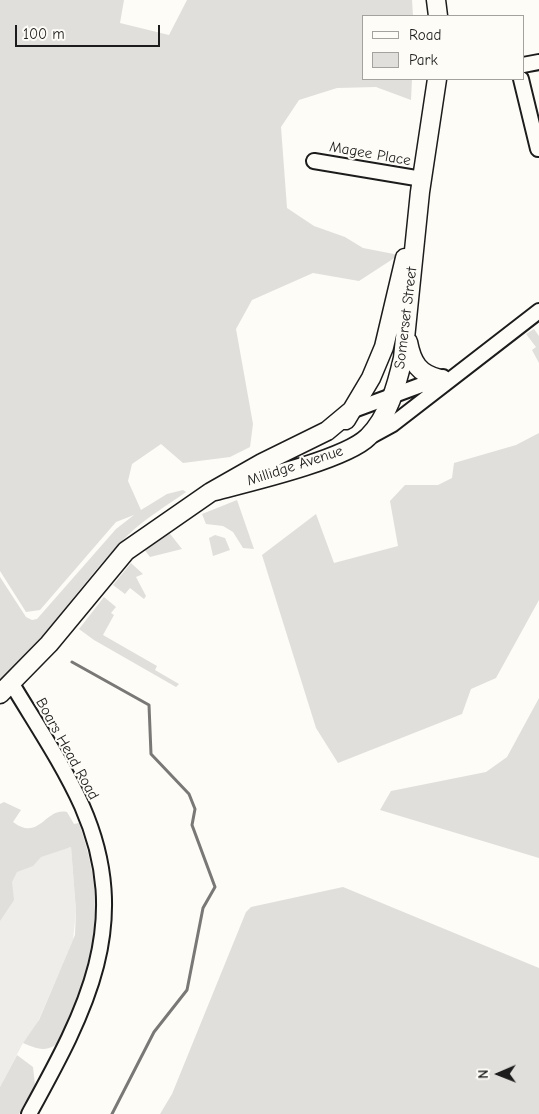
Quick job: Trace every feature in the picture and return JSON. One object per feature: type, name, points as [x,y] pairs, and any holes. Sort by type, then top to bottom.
[{"type":"main road","points":[[436,0],[438,15]]},
{"type":"main road","name":"Somerset Street","points":[[368,438],[392,396],[403,358],[421,185],[437,80]]},
{"type":"main road","name":"Somerset Street","points":[[338,454],[332,448],[330,441],[344,425],[371,378],[384,346],[421,185]]},
{"type":"main road","points":[[407,331],[414,362],[427,376],[440,379]]},
{"type":"main road","name":"Millidge Avenue","points":[[6,689],[49,644],[126,551],[164,522],[211,492],[262,462],[328,431],[351,411]]},
{"type":"main road","name":"Millidge Avenue","points":[[211,492],[255,481],[338,454],[368,438]]},
{"type":"street","points":[[524,65],[539,62]]},
{"type":"street","points":[[521,80],[538,149]]},
{"type":"street","name":"Magee Place","points":[[314,161],[421,185]]},
{"type":"street","name":"Millidge Avenue","points":[[368,438],[393,424],[438,391],[472,361],[539,312]]},
{"type":"street","name":"Millidge Avenue","points":[[351,411],[440,379],[472,361]]},
{"type":"street","name":"Boars Head Road","points":[[6,689],[81,806],[96,851],[103,903],[100,950],[89,994],[71,1035],[29,1114]]},
{"type":"shaded area","points":[[71,847],[76,911],[73,940],[37,1024],[23,1043],[0,1087],[0,866]]},
{"type":"green space","points":[[0,0],[124,0],[120,23],[169,35],[187,0],[412,0],[413,15],[362,15],[362,80],[412,80],[411,100],[376,87],[337,88],[299,100],[281,127],[287,208],[314,226],[345,237],[363,248],[399,255],[359,281],[313,273],[252,300],[236,329],[253,424],[250,447],[230,457],[183,463],[161,444],[132,464],[128,481],[141,510],[167,494],[183,490],[186,492],[135,529],[111,552],[34,646],[0,680],[0,577],[26,617],[32,620],[37,619],[116,529],[134,515],[116,522],[40,610],[26,612],[0,571]]},
{"type":"green space","points":[[534,329],[539,336],[539,363],[532,350],[536,347],[526,334]]},
{"type":"green space","points":[[539,433],[539,600],[496,678],[471,689],[462,714],[338,763],[316,728],[262,555],[316,514],[334,563],[398,546],[390,501],[405,485],[438,485],[452,478],[454,463],[516,445]]},
{"type":"green space","points":[[237,500],[254,549],[243,548],[233,532],[223,526],[206,524],[202,514]]},
{"type":"green space","points":[[167,530],[182,549],[150,557],[144,549]]},
{"type":"green space","points":[[215,535],[225,538],[230,550],[213,556],[209,538]]},
{"type":"green space","points":[[131,563],[143,574],[136,577],[146,596],[144,599],[130,588],[125,594],[113,585]]},
{"type":"green space","points":[[104,597],[116,607],[111,613],[114,615],[103,635],[157,666],[155,670],[179,684],[176,687],[94,640],[79,629]]},
{"type":"green space","points":[[539,698],[539,858],[380,810],[391,791],[486,772],[507,757]]},
{"type":"green space","points":[[4,802],[21,810],[13,822],[22,827],[30,828],[36,826],[53,814],[67,812],[74,824],[79,823],[92,871],[95,905],[90,959],[80,995],[61,1037],[55,1045],[46,1049],[36,1048],[23,1043],[39,1020],[75,935],[76,911],[71,847],[41,857],[33,866],[17,872],[12,882],[14,900],[0,921],[0,804]]},
{"type":"green space","points":[[343,887],[539,968],[539,1114],[160,1114],[172,1094],[246,912],[251,907]]},
{"type":"green space","points":[[17,1055],[33,1067],[35,1085],[19,1114],[0,1114],[0,1087]]},
{"type":"waterway","points":[[72,662],[149,705],[151,754],[189,794],[195,809],[192,825],[215,887],[203,908],[187,990],[154,1032],[112,1114]]}]
